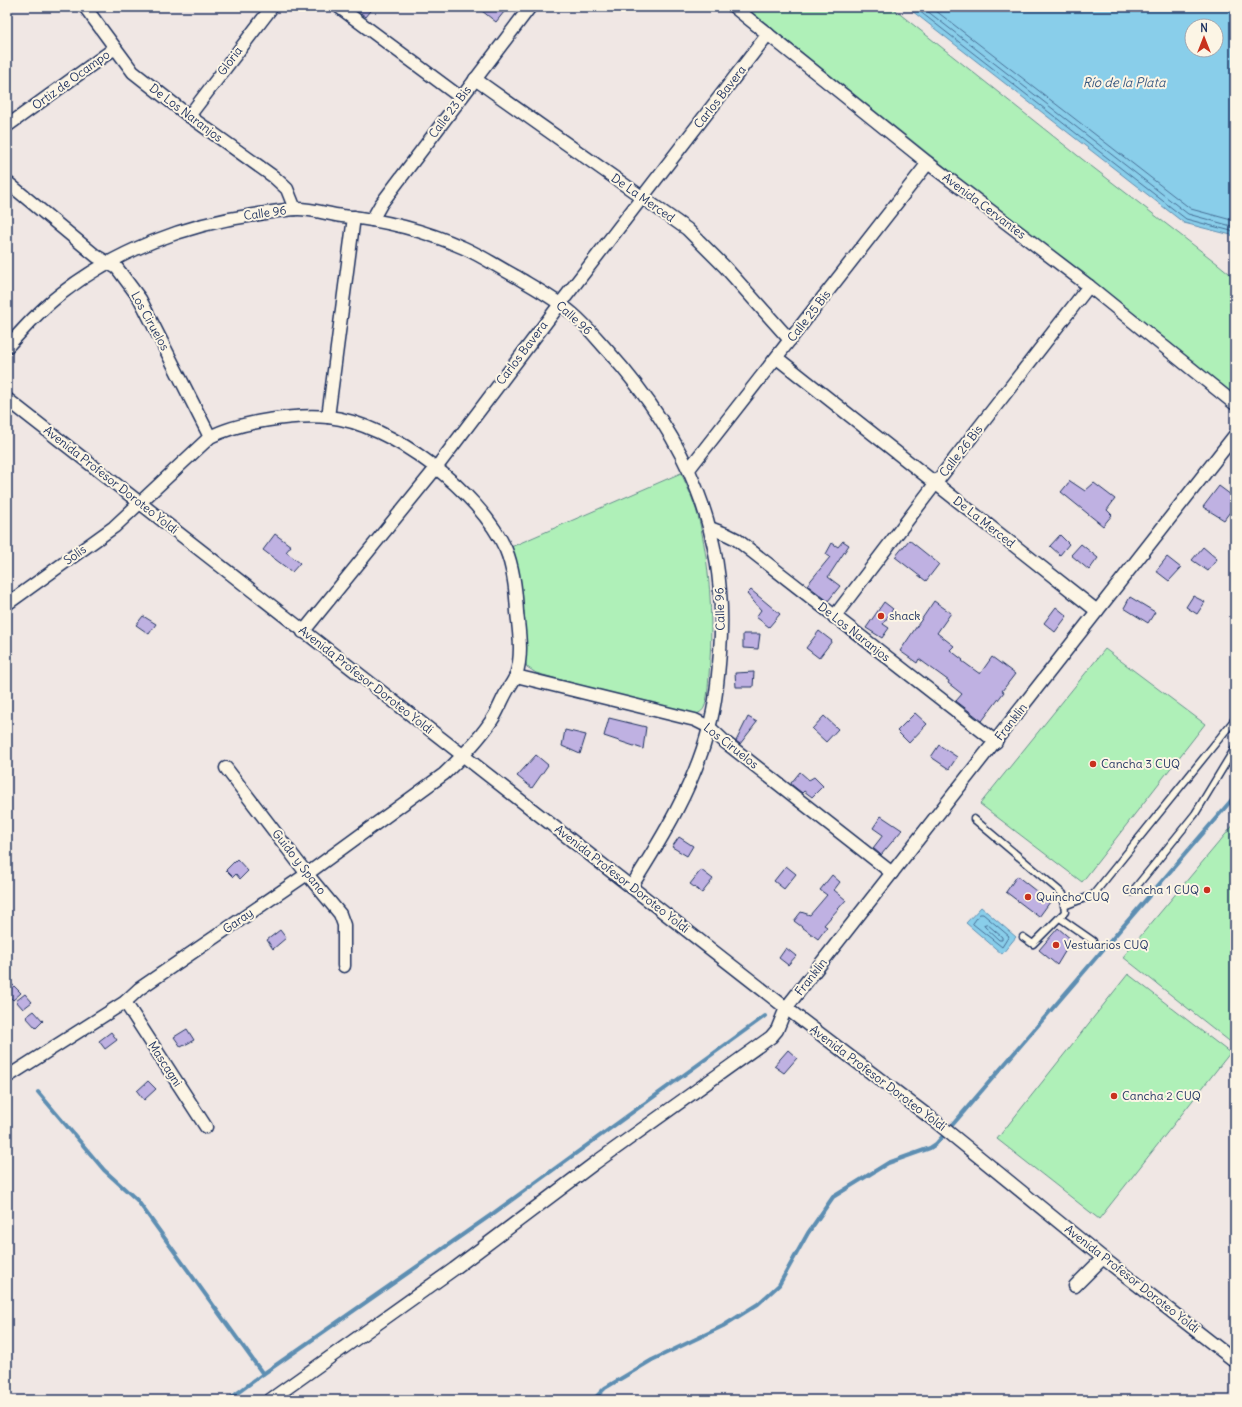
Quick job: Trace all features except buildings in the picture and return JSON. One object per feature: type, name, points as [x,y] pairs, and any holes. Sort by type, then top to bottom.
[{"type":"street","name":"De Los Naranjos","points":[[85,7],[133,72],[189,116],[274,177],[287,189],[295,209]]},
{"type":"street","name":"Gloria","points":[[189,116],[272,7]]},
{"type":"street","points":[[339,7],[460,97]]},
{"type":"street","name":"Calle 23 Bis","points":[[372,220],[381,204],[460,97],[530,7]]},
{"type":"street","name":"Avenida Cervantes","points":[[734,7],[928,163],[1089,286],[1235,404]]},
{"type":"street","name":"Carlos Bavera","points":[[303,632],[436,468],[768,34]]},
{"type":"street","name":"Ortiz de Ocampo","points":[[7,126],[115,48]]},
{"type":"street","name":"De La Merced","points":[[475,79],[687,229],[790,340]]},
{"type":"street","name":"Calle 25 Bis","points":[[689,469],[928,163]]},
{"type":"street","name":"Los Ciruelos","points":[[7,182],[116,268],[140,299],[210,437]]},
{"type":"street","name":"Calle 96","points":[[7,346],[32,319],[61,294],[108,263],[153,242],[193,227],[236,217],[295,209],[372,220],[439,238],[468,250],[547,294],[574,315],[628,374],[662,422],[689,469],[701,498],[710,528],[719,580],[721,633],[717,686],[710,727],[698,764],[676,812],[631,887]]},
{"type":"street","points":[[328,417],[354,217]]},
{"type":"street","name":"Calle 26 Bis","points":[[834,617],[1089,286]]},
{"type":"street","name":"De La Merced","points":[[777,358],[1097,611]]},
{"type":"street","name":"Avenida Profesor Doroteo Yoldi","points":[[7,399],[140,502],[303,632],[786,1008],[936,1122],[1103,1258],[1235,1361]]},
{"type":"street","name":"Garay","points":[[8,1075],[125,1002],[139,989],[307,874],[444,774],[463,756],[494,716],[516,676],[520,659],[519,628],[516,596],[506,550],[484,515],[468,496],[436,468],[393,439],[368,429],[328,417],[299,417],[265,421],[229,430],[210,437]]},
{"type":"street","name":"Franklin","points":[[270,1400],[454,1269],[595,1163],[771,1037],[777,1030],[786,1008],[996,742],[1235,435]]},
{"type":"street","name":"Solís","points":[[7,604],[114,527],[210,437]]},
{"type":"street","name":"De Los Naranjos","points":[[710,528],[736,539],[996,742]]},
{"type":"street","name":"Los Ciruelos","points":[[516,676],[695,720],[710,727],[725,742],[892,873]]},
{"type":"street","name":"Guido y Spano","points":[[226,768],[307,874],[340,914],[344,925],[344,966]]},
{"type":"street","name":"Mascagni","points":[[125,1002],[206,1126]]},
{"type":"street","points":[[1075,1286],[1103,1258]]},
{"type":"lane","points":[[1064,906],[1092,895],[1235,719]]},
{"type":"lane","points":[[1132,892],[1194,814],[1235,748]]},
{"type":"lane","points":[[974,819],[1063,894],[1065,912],[1060,918],[1033,944],[1022,937]]},
{"type":"lane","points":[[1060,918],[1093,941]]},
{"type":"green space","points":[[745,7],[891,7],[1082,159],[1218,264],[1235,278],[1235,399]]},
{"type":"green space","points":[[681,473],[692,498],[698,517],[704,543],[709,580],[711,637],[707,696],[703,710],[691,716],[536,673],[527,667],[525,661],[524,613],[511,547]]},
{"type":"green space","name":"Cancha 3 CUQ","points":[[1105,649],[1205,724],[1082,882],[980,804]]},
{"type":"green space","name":"Cancha 1 CUQ","points":[[1235,823],[1235,1042],[1233,1044],[1123,957]]},
{"type":"green space","name":"Cancha 2 CUQ","points":[[1128,974],[1230,1053],[1099,1219],[997,1139]]},
{"type":"water","name":"Río de la Plata","points":[[907,7],[1235,7],[1235,236],[1184,223]]},
{"type":"water","points":[[981,907],[1016,937],[1002,954],[966,923]]},
{"type":"waterway","points":[[593,1400],[605,1388],[652,1360],[723,1326],[758,1304],[779,1285],[808,1233],[833,1197],[888,1163],[930,1148],[936,1144],[1235,796]]},
{"type":"waterway","points":[[38,1092],[104,1170],[137,1200],[263,1374],[491,1215],[765,1016]]},
{"type":"waterway","points":[[228,1400],[263,1374]]},
{"type":"place","name":"shack","points":[[881,616]]},
{"type":"place","name":"Cancha 3 CUQ","points":[[1093,764]]},
{"type":"place","name":"Cancha 1 CUQ","points":[[1207,890]]},
{"type":"place","name":"Quincho CUQ","points":[[1028,897]]},
{"type":"place","name":"Vestuarios CUQ","points":[[1056,945]]},
{"type":"place","name":"Cancha 2 CUQ","points":[[1114,1096]]}]
